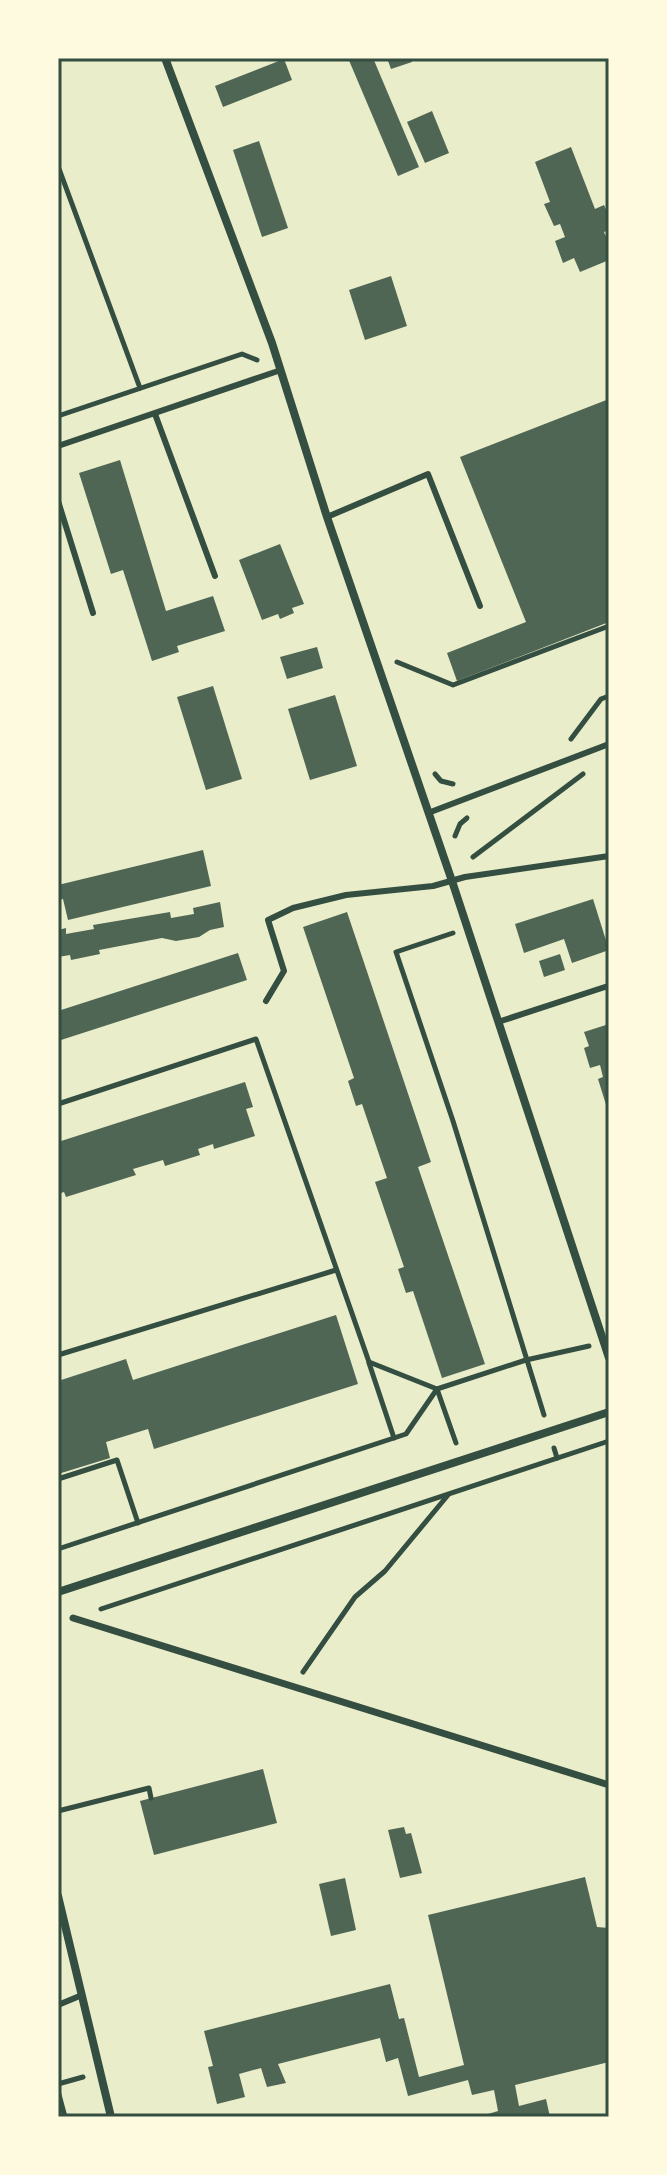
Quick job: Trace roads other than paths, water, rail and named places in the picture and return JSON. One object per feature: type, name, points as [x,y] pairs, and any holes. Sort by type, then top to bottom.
[{"type":"street","points":[[165,58],[272,343],[327,517],[452,881],[609,1358]]},
{"type":"street","points":[[58,1592],[609,1412]]},
{"type":"street","points":[[73,1618],[609,1785]]},
{"type":"street","points":[[58,1896],[111,2117]]},
{"type":"lane","points":[[58,446],[281,370]]},
{"type":"lane","points":[[155,414],[215,576]]},
{"type":"lane","points":[[327,517],[428,474],[480,606]]},
{"type":"lane","points":[[58,501],[93,613]]},
{"type":"lane","points":[[428,813],[609,744]]},
{"type":"lane","points":[[266,1001],[284,971],[268,920],[293,908],[346,895],[433,886],[465,877],[609,856]]},
{"type":"lane","points":[[498,1022],[608,986]]},
{"type":"lane","points":[[58,2005],[82,1995]]}]
